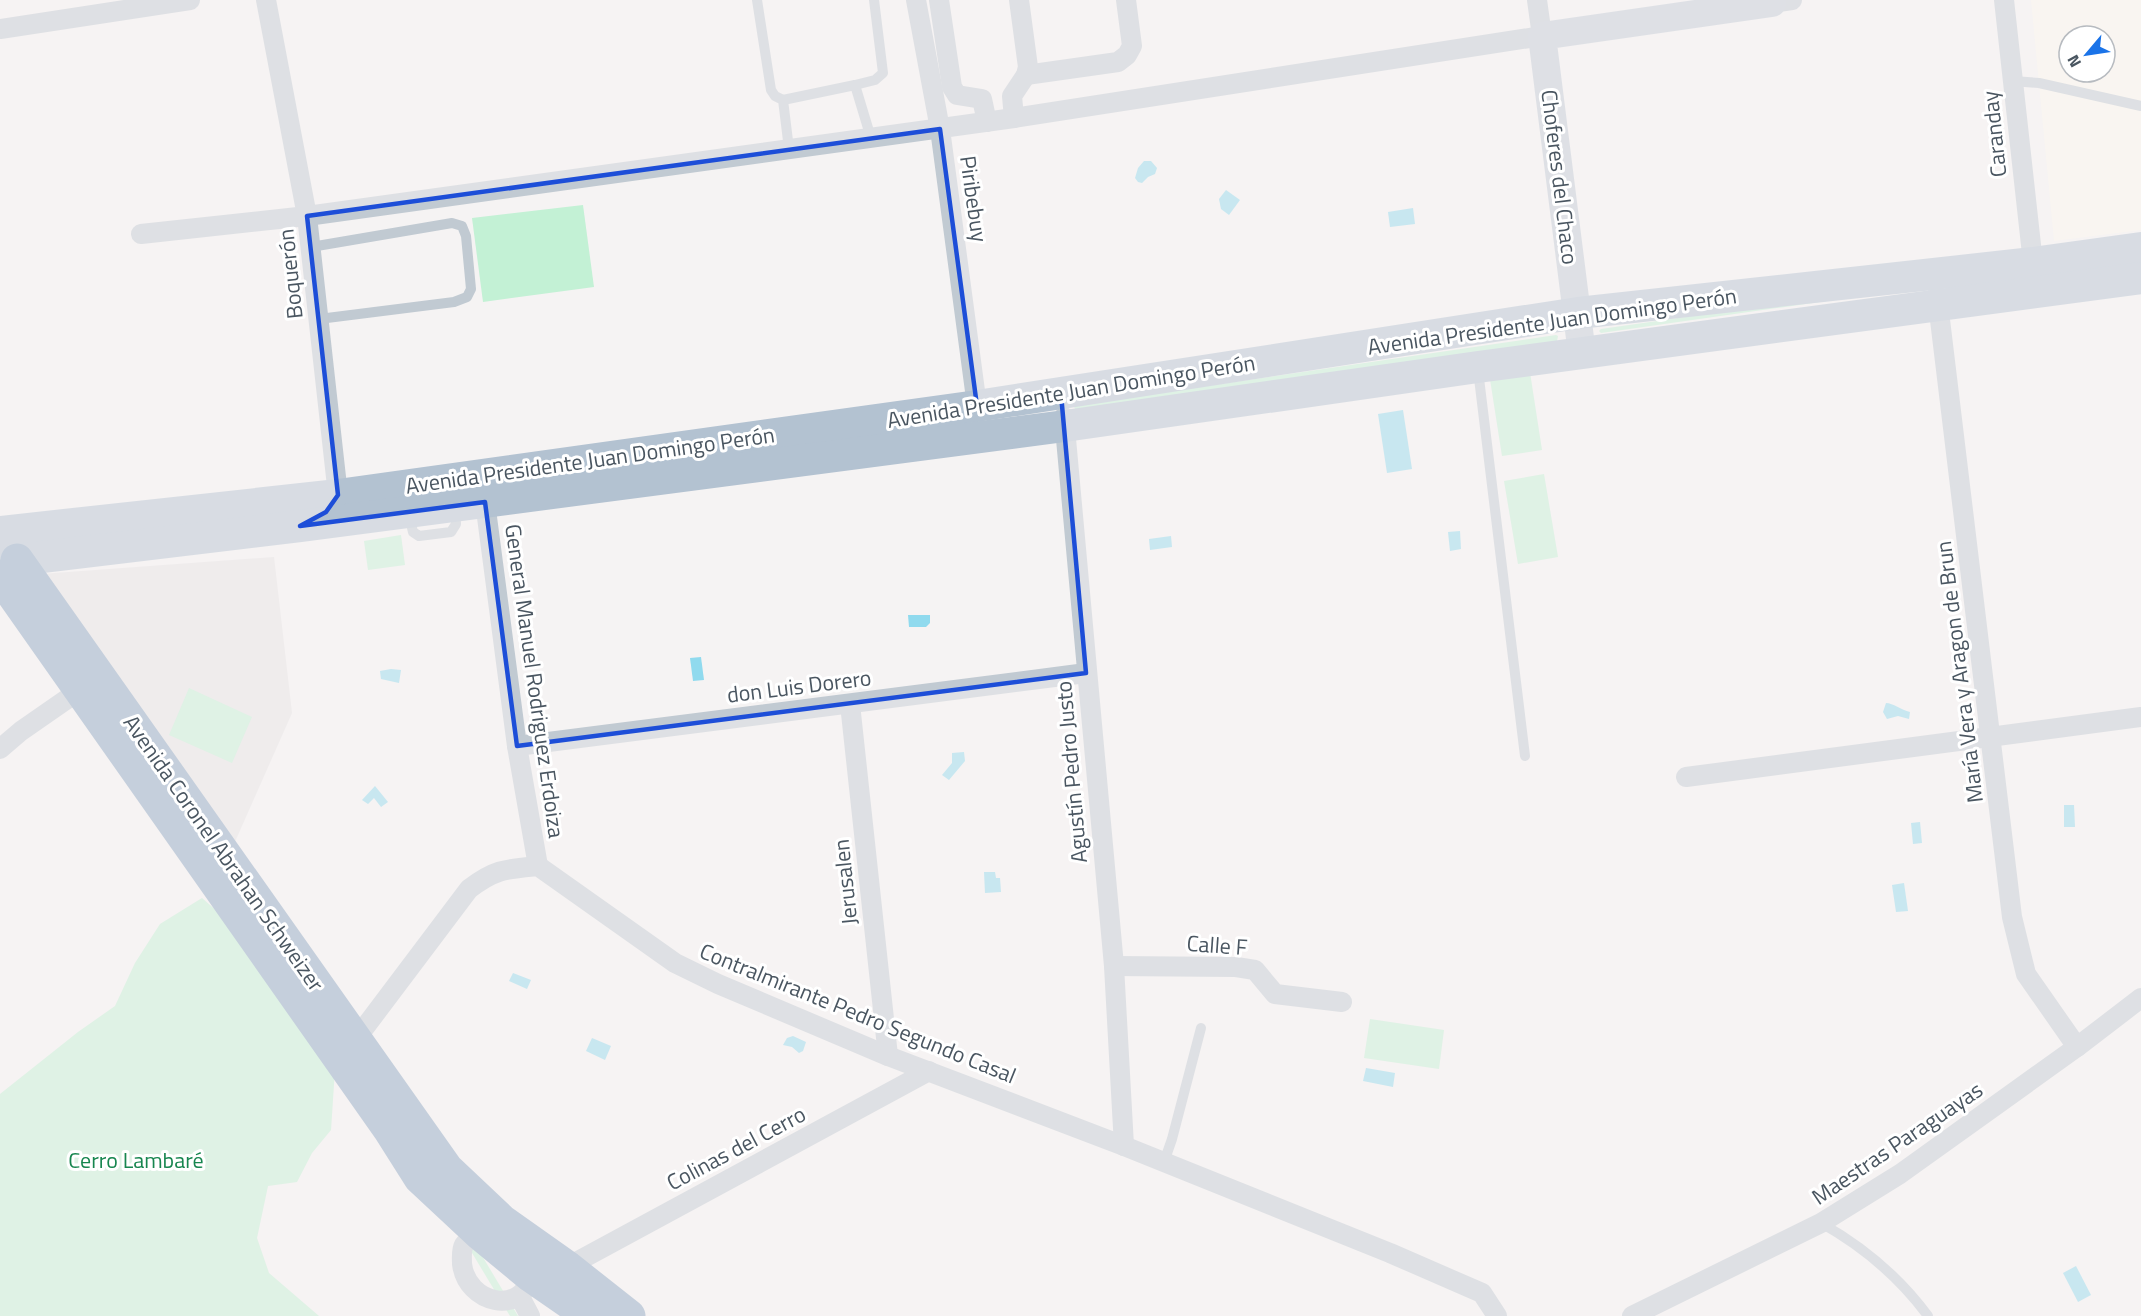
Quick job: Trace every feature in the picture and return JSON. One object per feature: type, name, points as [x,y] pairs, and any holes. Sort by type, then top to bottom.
[{"type":"highway","name":"Avenida Coronel Abrahan Schweizer","points":[[3,553],[80,690],[382,1121],[434,1174]]},
{"type":"highway","name":"Avenida Coronel Abrahan Schweizer","points":[[3,553],[356,1039],[434,1174]]},
{"type":"highway","points":[[434,1174],[479,1233],[525,1286],[589,1316]]},
{"type":"highway","points":[[434,1174],[448,1179],[453,1188],[516,1245],[610,1316]]},
{"type":"highway","points":[[434,1174],[567,1267],[629,1316]]},
{"type":"highway","points":[[479,1233],[492,1233],[516,1245],[528,1265],[525,1286]]},
{"type":"main road","points":[[1542,36],[1666,13],[1779,1]]},
{"type":"main road","name":"Choferes del Chaco","points":[[1542,36],[1582,354]]},
{"type":"main road","name":"Avenida Presidente Juan Domingo Perón","points":[[3,553],[300,526],[1065,426],[1582,354],[1936,289],[2033,263],[2141,248]]},
{"type":"main road","name":"Avenida Presidente Juan Domingo Perón","points":[[3,553],[338,495],[1060,394],[1578,313],[2141,278]]},
{"type":"street","points":[[0,29],[190,0]]},
{"type":"street","name":"Boquerón","points":[[266,0],[307,216],[338,495]]},
{"type":"street","name":"Piribebuy","points":[[916,0],[940,129],[977,406]]},
{"type":"street","points":[[939,0],[952,87],[957,95],[982,99],[1014,93]]},
{"type":"street","points":[[1026,75],[1118,62],[1127,55],[1132,46],[1126,0]]},
{"type":"street","name":"Choferes del Chaco","points":[[1537,0],[1542,36]]},
{"type":"street","name":"Caranday","points":[[2004,0],[2033,263]]},
{"type":"street","points":[[1014,118],[1012,102],[1014,93],[1026,75],[1028,67],[1023,1]]},
{"type":"street","points":[[141,234],[307,216],[940,129],[1542,36]]},
{"type":"street","points":[[982,99],[987,122]]},
{"type":"street","name":"María Vera y Aragon de Brun","points":[[1936,289],[2012,917],[2026,974],[2077,1047]]},
{"type":"street","name":"Agustín Pedro Justo","points":[[1060,394],[1065,426],[1114,966],[1125,1146]]},
{"type":"street","points":[[300,526],[326,512],[335,503],[338,495]]},
{"type":"street","name":"General Manuel Rodriguez Erdoiza","points":[[470,504],[538,866]]},
{"type":"street","name":"don Luis Dorero","points":[[517,746],[1086,673]]},
{"type":"street","points":[[0,749],[21,731],[80,690]]},
{"type":"street","name":"Jerusalen","points":[[850,704],[888,1056]]},
{"type":"street","points":[[1686,777],[2141,717]]},
{"type":"street","points":[[356,1039],[469,890],[487,875],[508,869],[538,866]]},
{"type":"street","name":"Contralmirante Pedro Segundo Casal","points":[[538,866],[675,963],[718,984],[888,1056],[1125,1146],[1390,1252],[1482,1293],[1497,1316]]},
{"type":"street","name":"Calle F","points":[[1114,966],[1255,970],[1275,994],[1342,1002]]},
{"type":"street","name":"Maestras Paraguayas","points":[[1632,1316],[1821,1223],[1900,1174],[2077,1047],[2141,998]]},
{"type":"street","name":"Colinas del Cerro","points":[[567,1267],[929,1071]]},
{"type":"street","points":[[479,1233],[464,1245],[462,1255],[463,1268],[473,1290],[497,1309],[512,1301],[525,1286]]},
{"type":"street","points":[[525,1286],[530,1316]]},
{"type":"lane","points":[[757,0],[771,90],[775,96],[783,100],[855,86],[875,80],[883,73],[874,0]]},
{"type":"lane","points":[[2013,81],[2039,83],[2141,106]]},
{"type":"lane","points":[[855,86],[871,138]]},
{"type":"lane","points":[[783,100],[789,149]]},
{"type":"lane","points":[[311,247],[452,223],[462,226],[466,236],[471,289],[467,297],[454,302],[319,319]]},
{"type":"lane","points":[[1478,367],[1525,756]]},
{"type":"lane","points":[[1164,1162],[1201,1028]]},
{"type":"lane","points":[[1821,1223],[1841,1234],[1877,1263],[1912,1295],[1928,1316]]},
{"type":"highlighted area","points":[[940,129],[977,406],[1061,394],[1086,673],[517,746],[485,502],[300,526],[326,512],[338,495],[307,216]]},
{"type":"shaded area","points":[[2031,0],[2141,0],[2141,230],[2054,241]]},
{"type":"shaded area","points":[[274,557],[292,713],[234,844],[41,574]]},
{"type":"green space","points":[[583,205],[594,287],[483,302],[472,218]]},
{"type":"green space","points":[[1889,288],[1890,292],[1601,333],[1599,331],[1601,329]]},
{"type":"green space","points":[[1558,336],[1557,341],[1076,410],[1074,407],[1077,405]]},
{"type":"green space","points":[[1529,366],[1542,450],[1502,456],[1489,373]]},
{"type":"green space","points":[[1544,474],[1558,557],[1518,564],[1504,481]]},
{"type":"green space","points":[[401,535],[405,565],[368,570],[364,541]]},
{"type":"green space","points":[[189,688],[252,717],[232,763],[169,735]]},
{"type":"green space","name":"Cerro Lambaré","points":[[202,898],[234,926],[335,1069],[331,1130],[312,1153],[297,1182],[268,1186],[257,1238],[269,1273],[319,1316],[0,1316],[0,1094],[78,1032],[115,1006],[135,963],[160,924]]},
{"type":"green space","points":[[1370,1019],[1444,1030],[1439,1069],[1364,1058]]},
{"type":"green space","points":[[460,1219],[518,1316],[510,1316],[454,1223]]},
{"type":"water","points":[[1144,161],[1151,161],[1157,168],[1155,174],[1142,183],[1135,178],[1138,168]]},
{"type":"water","points":[[1226,190],[1240,200],[1229,215],[1221,209],[1219,199]]},
{"type":"water","points":[[1413,208],[1415,224],[1390,227],[1388,212]]},
{"type":"water","points":[[1403,410],[1412,469],[1387,473],[1378,414]]},
{"type":"water","points":[[1460,531],[1461,549],[1450,551],[1448,532]]},
{"type":"water","points":[[1171,536],[1172,547],[1150,550],[1149,539]]},
{"type":"water","points":[[908,615],[930,615],[930,623],[926,627],[909,627]]},
{"type":"water","points":[[701,657],[704,680],[693,681],[690,658]]},
{"type":"water","points":[[401,670],[399,683],[381,679],[380,671]]},
{"type":"water","points":[[1886,703],[1910,712],[1909,719],[1898,716],[1887,719],[1883,712]]},
{"type":"water","points":[[964,752],[965,761],[949,780],[942,775],[952,763],[952,753]]},
{"type":"water","points":[[375,786],[388,802],[381,807],[374,798],[368,804],[362,800]]},
{"type":"water","points":[[2064,805],[2074,805],[2075,827],[2064,827]]},
{"type":"water","points":[[1920,822],[1922,843],[1913,844],[1911,823]]},
{"type":"water","points":[[984,872],[995,872],[996,878],[1000,878],[1001,892],[985,893]]},
{"type":"water","points":[[1904,883],[1908,911],[1896,912],[1892,885]]},
{"type":"water","points":[[513,973],[531,980],[527,989],[509,981]]},
{"type":"water","points":[[793,1036],[806,1042],[803,1051],[799,1053],[792,1047],[783,1045],[787,1038]]},
{"type":"water","points":[[592,1038],[611,1046],[605,1060],[586,1051]]},
{"type":"water","points":[[1366,1068],[1395,1073],[1393,1087],[1363,1081]]},
{"type":"water","points":[[2076,1266],[2091,1295],[2078,1302],[2063,1273]]}]
